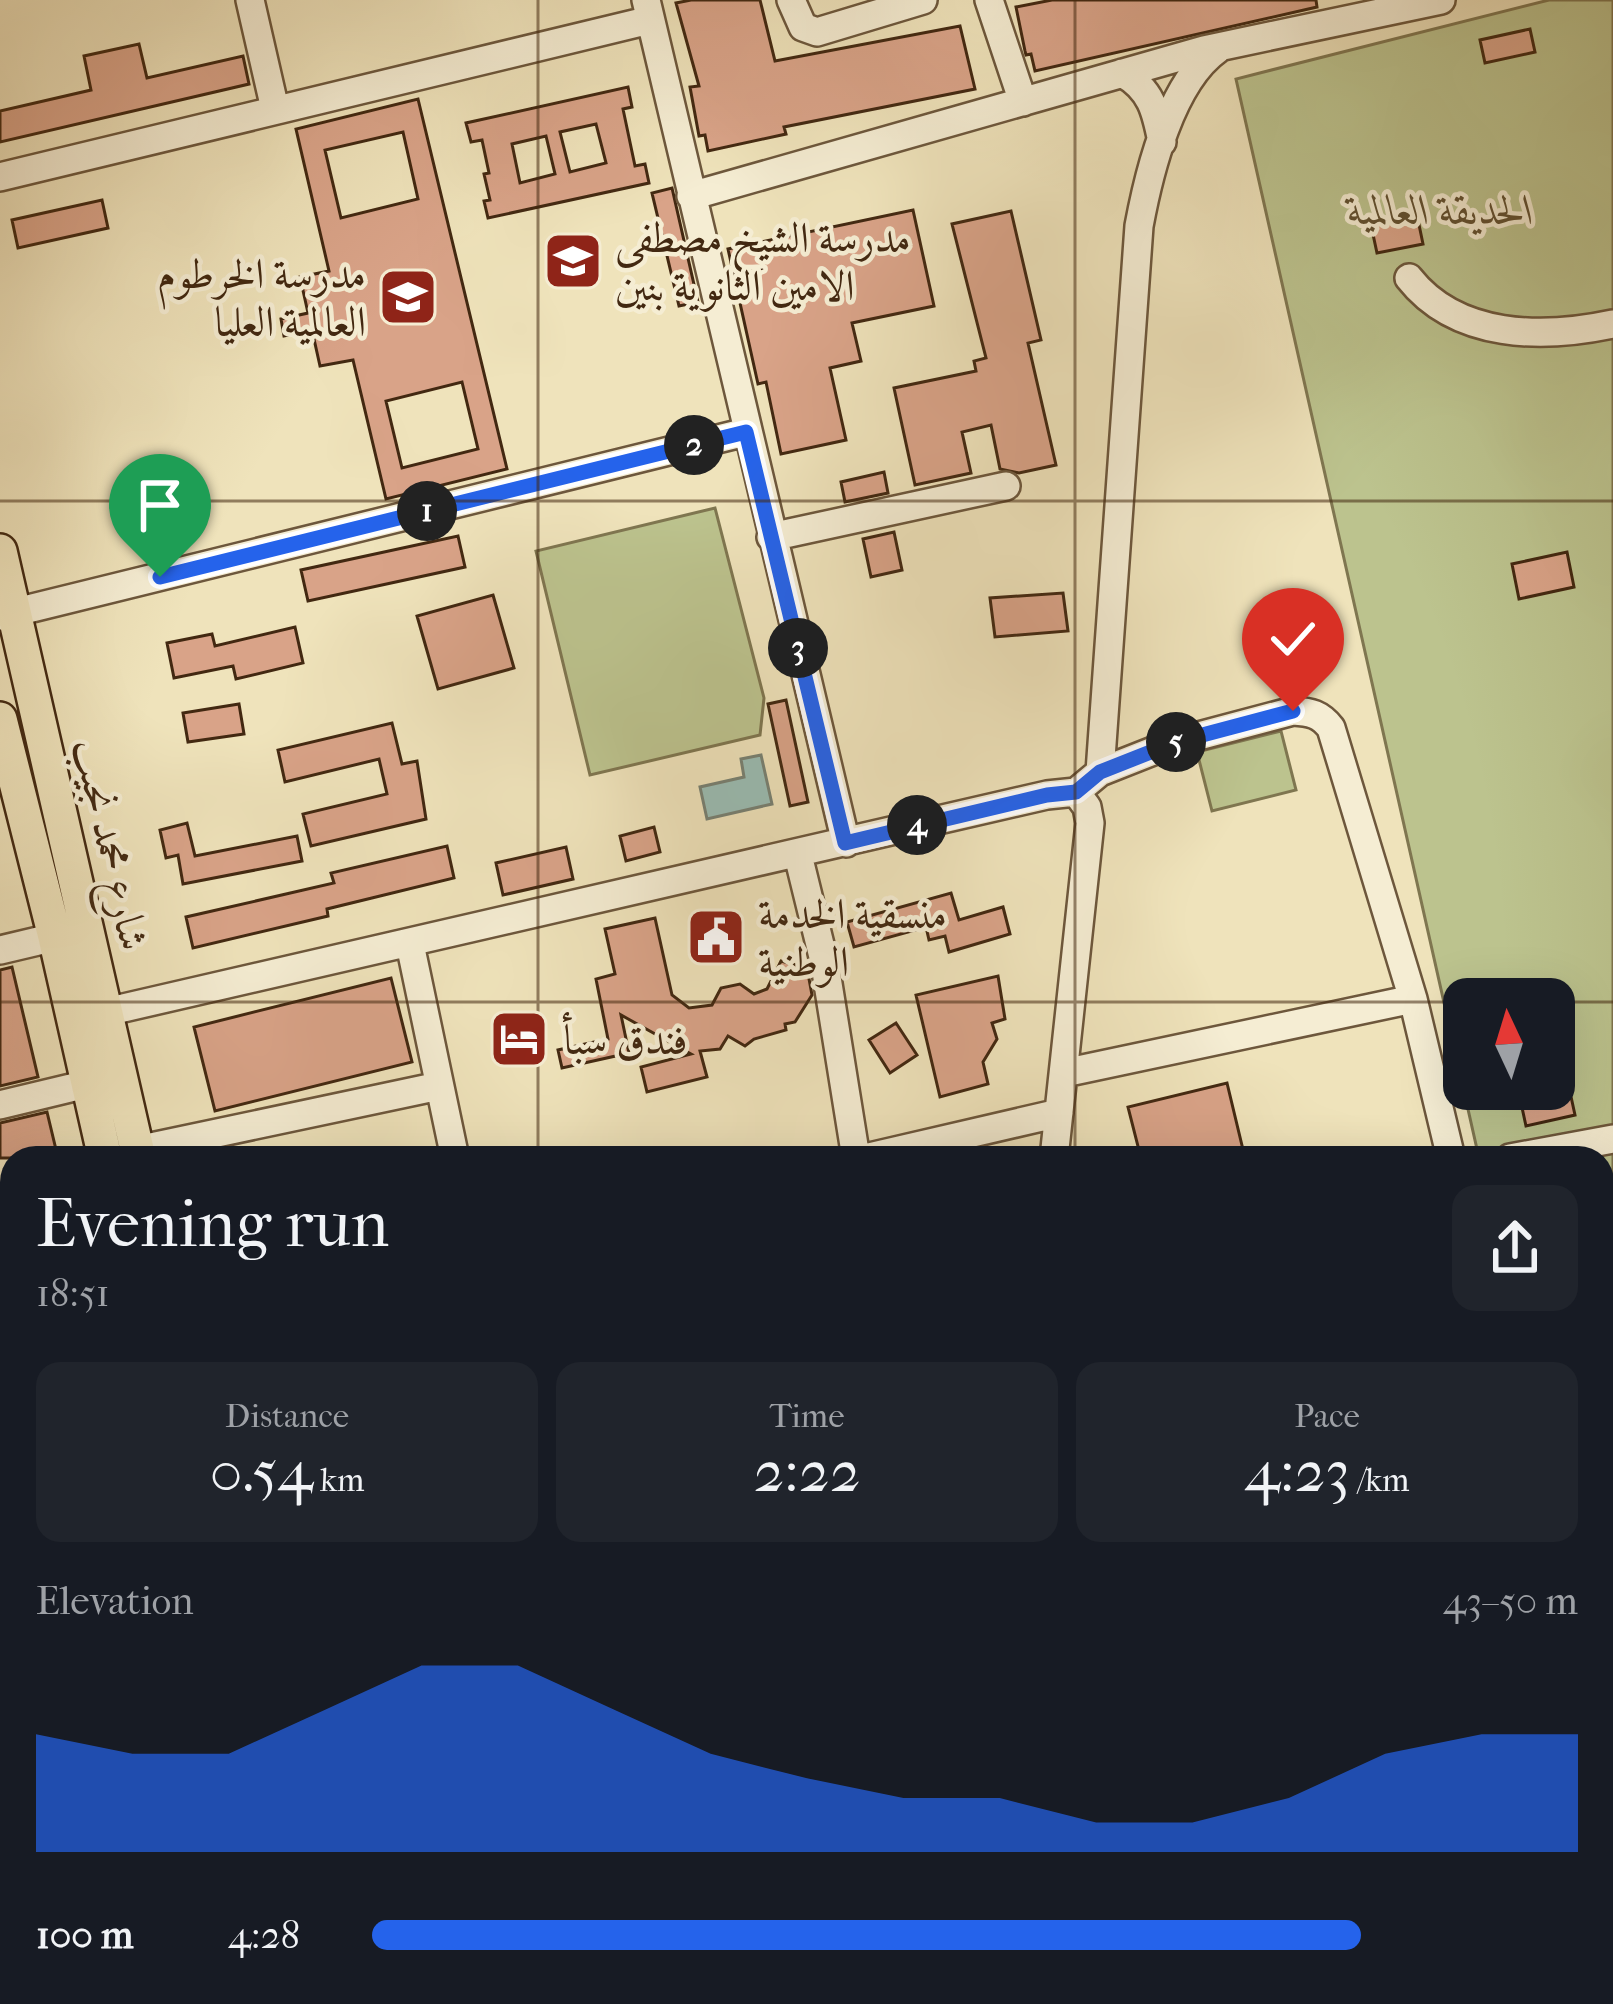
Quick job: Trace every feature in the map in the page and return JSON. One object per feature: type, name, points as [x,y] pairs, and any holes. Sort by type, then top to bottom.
[{"type":"main road","name":"شارع محمد نجيب","points":[[1,557],[9,631],[106,1012],[126,1146]]},
{"type":"main road","name":"شارع محمد نجيب","points":[[0,718],[87,1084],[122,1146]]},
{"type":"street","points":[[250,0],[275,109]]},
{"type":"street","points":[[791,0],[802,27],[818,32],[922,0]]},
{"type":"street","points":[[988,0],[1022,102]]},
{"type":"street","points":[[691,196],[1220,47],[1441,0]]},
{"type":"street","points":[[0,177],[648,10],[845,843]]},
{"type":"street","points":[[1100,772],[1139,226],[1162,142],[1192,74],[1220,47]]},
{"type":"street","points":[[1122,74],[1139,82],[1147,94],[1162,142]]},
{"type":"street","points":[[1409,278],[1424,297],[1443,309],[1501,329],[1546,334],[1613,324]]},
{"type":"street","points":[[9,631],[746,432]]},
{"type":"street","points":[[771,537],[1006,486]]},
{"type":"street","points":[[106,1012],[1076,792],[1100,772],[1176,742],[1293,711],[1322,717],[1331,728],[1413,1000],[1447,1146]]},
{"type":"street","points":[[1055,1146],[1090,823],[1087,807],[1076,792]]},
{"type":"street","points":[[798,855],[825,965],[854,1146]]},
{"type":"street","points":[[0,950],[55,937]]},
{"type":"street","points":[[410,944],[453,1146]]},
{"type":"street","points":[[1064,1073],[1413,1000]]},
{"type":"street","points":[[0,1105],[87,1084]]},
{"type":"street","points":[[167,1146],[440,1085]]},
{"type":"street","points":[[917,1146],[1059,1113]]},
{"type":"street","points":[[1575,1146],[1613,1139]]},
{"type":"green space","name":"الحديقة العالمية","points":[[1549,0],[1613,0],[1613,1146],[1476,1146],[1468,1110],[1575,1110],[1575,978],[1443,978],[1443,998],[1236,79]]},
{"type":"green space","points":[[715,508],[764,698],[760,735],[590,775],[536,551]]},
{"type":"green space","points":[[1281,731],[1296,790],[1212,811],[1197,752]]},
{"type":"water","points":[[761,755],[772,804],[707,819],[700,787],[744,777],[741,759]]},
{"type":"building","points":[[760,0],[775,61],[960,26],[975,89],[784,127],[786,134],[708,151],[705,135],[699,136],[690,87],[699,86],[676,3]]},
{"type":"building","points":[[1052,0],[1316,0],[1317,7],[1035,71],[1031,54],[1026,55],[1016,7]]},
{"type":"building","points":[[1530,29],[1535,52],[1485,63],[1480,40]]},
{"type":"building","points":[[139,44],[147,78],[243,56],[249,84],[0,142],[0,111],[91,90],[84,56]]},
{"type":"building","points":[[628,87],[632,107],[623,109],[635,166],[645,164],[649,183],[488,218],[484,201],[490,200],[484,174],[489,173],[482,140],[471,142],[466,123]],"holes":[[[596,124],[606,163],[570,172],[560,132]],[[546,136],[555,174],[520,183],[512,144]]]},
{"type":"building","points":[[418,99],[507,469],[386,499],[353,360],[320,366],[312,330],[284,336],[281,319],[308,313],[300,277],[329,271],[296,129]],"holes":[[[403,132],[418,199],[341,218],[325,150]],[[462,382],[478,449],[402,468],[386,401]]]},
{"type":"building","points":[[672,188],[698,302],[679,306],[652,193]]},
{"type":"building","points":[[102,200],[108,228],[18,248],[12,220]]},
{"type":"building","points":[[913,210],[934,306],[852,323],[861,361],[830,368],[846,440],[781,454],[766,382],[758,384],[728,249]]},
{"type":"building","points":[[1011,211],[1041,340],[1028,343],[1056,465],[1019,473],[1000,469],[991,425],[962,432],[971,473],[915,485],[894,388],[976,371],[974,361],[986,358],[952,224]]},
{"type":"building","points":[[1417,215],[1423,244],[1377,253],[1371,225]]},
{"type":"building","points":[[884,472],[888,493],[845,502],[841,482]]},
{"type":"building","points":[[894,532],[902,570],[871,577],[863,539]]},
{"type":"building","points":[[458,536],[465,567],[308,601],[301,570]]},
{"type":"building","points":[[1567,552],[1574,587],[1519,599],[1512,564]]},
{"type":"building","points":[[1063,593],[1068,631],[995,637],[990,598]]},
{"type":"building","points":[[493,595],[514,668],[438,689],[417,616]]},
{"type":"building","points":[[295,627],[303,663],[236,679],[233,666],[174,678],[167,643],[212,634],[215,646]]},
{"type":"building","points":[[786,700],[808,802],[790,806],[768,704]]},
{"type":"building","points":[[239,704],[244,734],[188,742],[183,713]]},
{"type":"building","points":[[392,723],[402,764],[417,761],[426,819],[311,846],[303,814],[387,794],[379,759],[285,782],[278,750]]},
{"type":"building","points":[[187,823],[195,856],[297,836],[302,861],[183,884],[178,855],[166,858],[160,830]]},
{"type":"building","points":[[654,827],[660,852],[626,861],[620,836]]},
{"type":"building","points":[[447,846],[454,878],[327,909],[328,916],[193,948],[186,917],[334,883],[331,873]]},
{"type":"building","points":[[566,847],[573,879],[503,895],[496,863]]},
{"type":"building","points":[[951,893],[959,920],[1003,907],[1010,934],[949,952],[945,936],[929,940],[926,927],[854,947],[847,922]]},
{"type":"building","points":[[655,918],[672,995],[689,1008],[712,1005],[721,988],[740,984],[754,994],[767,989],[781,961],[807,968],[812,995],[795,1022],[785,1024],[786,1030],[745,1046],[728,1036],[720,1049],[700,1051],[707,1077],[647,1092],[641,1067],[691,1054],[621,1015],[629,1053],[562,1068],[558,1050],[608,1039],[596,979],[615,974],[605,929]]},
{"type":"building","points":[[12,967],[38,1077],[0,1086],[0,970]]},
{"type":"building","points":[[998,976],[1005,1019],[992,1023],[997,1039],[983,1062],[988,1084],[940,1097],[916,995]]},
{"type":"building","points":[[391,978],[412,1062],[215,1111],[194,1027]]},
{"type":"building","points":[[896,1023],[917,1055],[890,1073],[869,1040]]},
{"type":"building","points":[[1227,1083],[1242,1146],[1138,1146],[1128,1107]]},
{"type":"building","points":[[1523,1110],[1574,1110],[1575,1115],[1526,1126]]},
{"type":"building","points":[[47,1112],[55,1146],[0,1146],[0,1123]]},
{"type":"place","name":"مدرسة الشيخ مصطفى الامين الثانوية بنين","points":[[573,261]]},
{"type":"place","name":"مدرسة الخرطوم العالمية العليا","points":[[408,297]]},
{"type":"place","name":"منسقية الخدمة الوطنية","points":[[716,937]]},
{"type":"place","name":"فندق سبأ","points":[[519,1039]]},
{"type":"route","points":[[160,577],[746,432],[845,843],[1058,792],[1076,792],[1100,772],[1127,760],[1293,711]]}]
